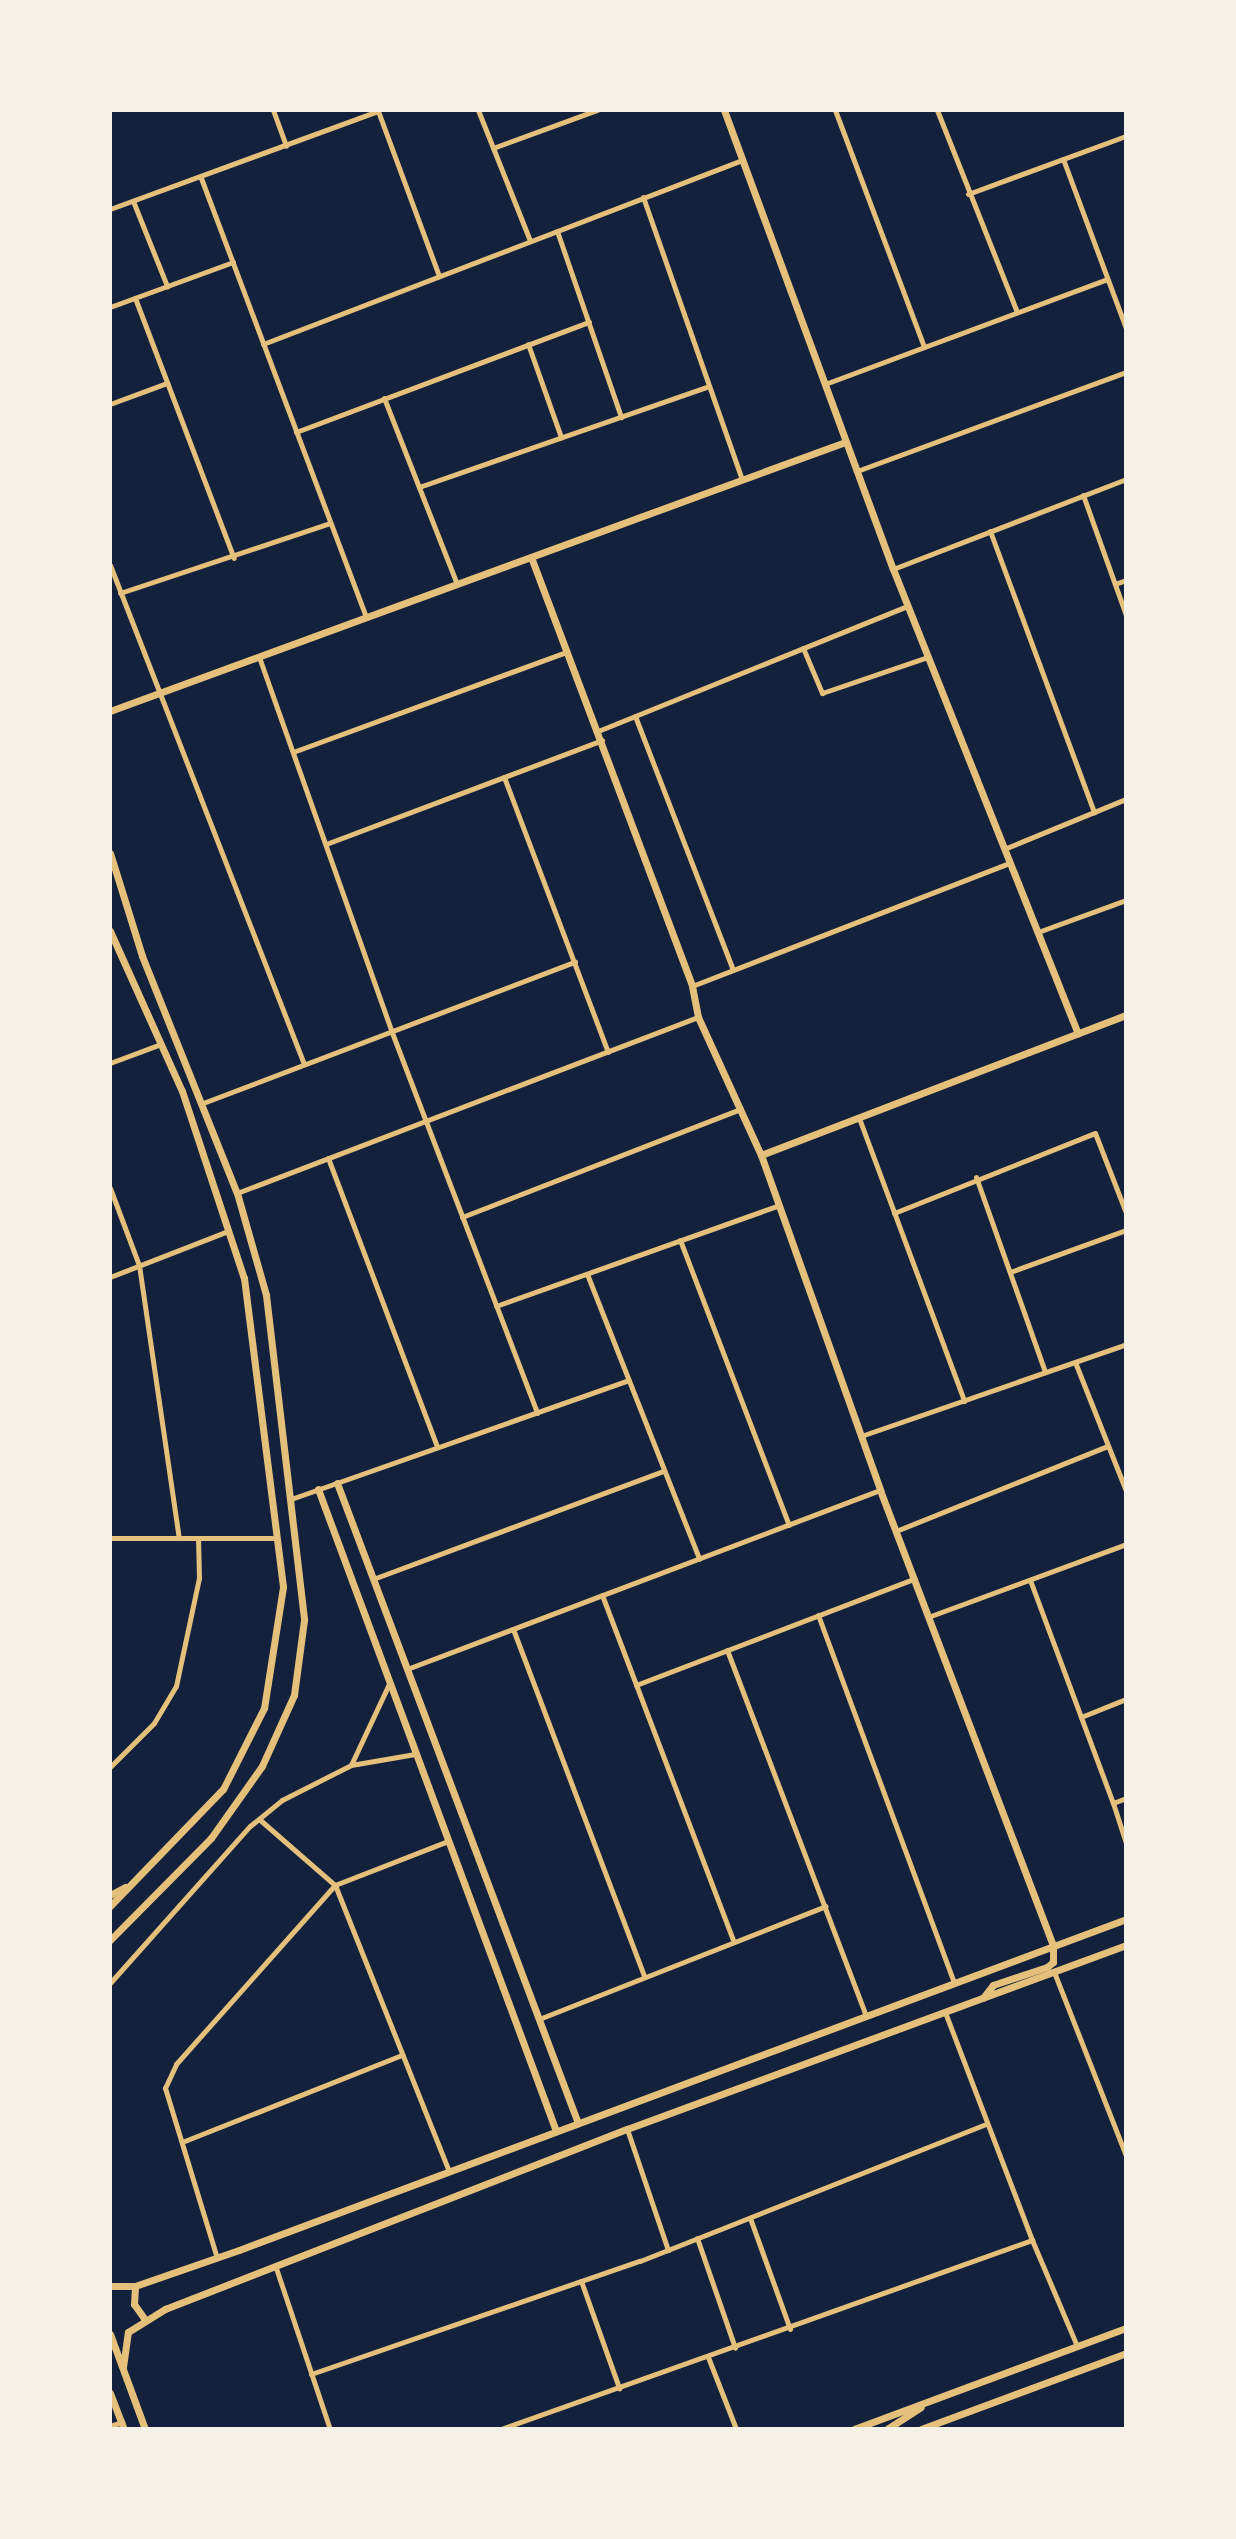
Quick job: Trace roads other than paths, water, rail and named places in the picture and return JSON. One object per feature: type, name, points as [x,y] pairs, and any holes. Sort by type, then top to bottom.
[{"type":"street","points":[[273,110],[286,146]]},
{"type":"street","points":[[110,209],[201,178],[378,110],[439,276]]},
{"type":"street","points":[[478,110],[530,241]]},
{"type":"street","points":[[493,148],[597,110]]},
{"type":"street","points":[[724,110],[893,569],[1078,1034]]},
{"type":"street","points":[[835,110],[924,347]]},
{"type":"street","points":[[937,110],[1017,312]]},
{"type":"street","points":[[968,194],[1126,136]]},
{"type":"street","points":[[1063,159],[1126,328]]},
{"type":"street","points":[[263,344],[742,160]]},
{"type":"street","points":[[201,178],[366,618]]},
{"type":"street","points":[[643,197],[706,387],[743,480]]},
{"type":"street","points":[[133,201],[167,286]]},
{"type":"street","points":[[557,231],[621,417]]},
{"type":"street","points":[[110,307],[233,262]]},
{"type":"street","points":[[824,384],[1107,279]]},
{"type":"street","points":[[135,298],[234,558]]},
{"type":"street","points":[[296,432],[589,322]]},
{"type":"street","points":[[528,344],[561,437]]},
{"type":"street","points":[[856,472],[1126,372]]},
{"type":"street","points":[[110,404],[167,383]]},
{"type":"street","points":[[419,487],[706,387]]},
{"type":"street","points":[[384,398],[457,584]]},
{"type":"street","points":[[110,711],[845,442]]},
{"type":"street","points":[[893,569],[1126,479]]},
{"type":"street","points":[[1083,495],[1126,615]]},
{"type":"street","points":[[120,593],[234,558],[330,523]]},
{"type":"street","points":[[990,531],[1094,812]]},
{"type":"street","points":[[531,557],[692,986],[698,1017],[743,1108],[761,1155],[880,1490],[1053,1946],[1053,1962],[1047,1967],[993,1985],[983,1998]]},
{"type":"street","points":[[110,565],[304,1064]]},
{"type":"street","points":[[1115,584],[1126,580]]},
{"type":"street","points":[[598,731],[908,606]]},
{"type":"street","points":[[803,648],[822,693],[928,657]]},
{"type":"street","points":[[293,752],[568,652]]},
{"type":"street","points":[[259,657],[391,1030],[537,1413]]},
{"type":"street","points":[[635,716],[733,970]]},
{"type":"street","points":[[326,844],[602,740]]},
{"type":"street","points":[[504,777],[608,1052]]},
{"type":"street","points":[[1004,849],[1126,799]]},
{"type":"street","points":[[110,853],[138,945],[237,1193],[266,1295],[304,1620],[294,1695],[262,1766],[211,1838],[110,1940]]},
{"type":"street","points":[[692,986],[1009,863]]},
{"type":"street","points":[[1038,932],[1126,900]]},
{"type":"street","points":[[110,931],[111,942],[161,1044],[230,1230],[257,1356],[278,1538],[280,1624],[264,1708],[223,1789],[110,1906]]},
{"type":"street","points":[[110,962],[120,958]]},
{"type":"street","points":[[203,1103],[575,962]]},
{"type":"street","points":[[761,1155],[1126,1015]]},
{"type":"street","points":[[237,1193],[698,1017]]},
{"type":"street","points":[[110,1063],[161,1044]]},
{"type":"street","points":[[462,1217],[743,1108]]},
{"type":"street","points":[[859,1118],[964,1401]]},
{"type":"street","points":[[894,1213],[976,1177],[1095,1133],[1126,1213]]},
{"type":"street","points":[[328,1158],[437,1447]]},
{"type":"street","points":[[976,1177],[1045,1372]]},
{"type":"street","points":[[110,1188],[139,1265],[179,1538]]},
{"type":"street","points":[[496,1306],[779,1205]]},
{"type":"street","points":[[110,1277],[230,1230]]},
{"type":"street","points":[[1010,1272],[1126,1230]]},
{"type":"street","points":[[680,1240],[789,1525]]},
{"type":"street","points":[[587,1274],[699,1559]]},
{"type":"street","points":[[861,1436],[1126,1344]]},
{"type":"street","points":[[1075,1362],[1126,1491]]},
{"type":"street","points":[[291,1499],[629,1380]]},
{"type":"street","points":[[896,1531],[1107,1446]]},
{"type":"street","points":[[372,1580],[664,1471]]},
{"type":"street","points":[[337,1483],[578,2123]]},
{"type":"street","points":[[318,1489],[556,2131]]},
{"type":"street","points":[[406,1669],[880,1490]]},
{"type":"street","points":[[110,1538],[278,1538]]},
{"type":"street","points":[[110,1767],[154,1723],[176,1686],[199,1578],[198,1538]]},
{"type":"street","points":[[928,1617],[1126,1544]]},
{"type":"street","points":[[636,1685],[914,1579]]},
{"type":"street","points":[[1030,1580],[1126,1843]]},
{"type":"street","points":[[602,1595],[733,1939]]},
{"type":"street","points":[[818,1615],[954,1983]]},
{"type":"street","points":[[513,1629],[644,1976]]},
{"type":"street","points":[[727,1650],[866,2016]]},
{"type":"street","points":[[351,1765],[389,1684]]},
{"type":"street","points":[[1081,1717],[1126,1699]]},
{"type":"street","points":[[110,1983],[259,1819],[282,1800],[351,1765],[415,1754]]},
{"type":"street","points":[[1113,1803],[1126,1798]]},
{"type":"street","points":[[259,1819],[335,1885],[449,2171]]},
{"type":"street","points":[[217,2258],[165,2088],[176,2064],[335,1885],[448,1841]]},
{"type":"street","points":[[110,1895],[134,1881]]},
{"type":"street","points":[[539,2019],[733,1939],[826,1906]]},
{"type":"street","points":[[110,2286],[135,2286],[217,2258],[1126,1919]]},
{"type":"street","points":[[123,2367],[128,2332],[145,2320],[627,2129],[1126,1945]]},
{"type":"street","points":[[1054,1972],[1126,2156]]},
{"type":"street","points":[[945,2012],[984,2125],[1077,2346]]},
{"type":"street","points":[[182,2142],[402,2055]]},
{"type":"street","points":[[311,2374],[668,2250],[984,2125]]},
{"type":"street","points":[[627,2129],[668,2250]]},
{"type":"street","points":[[750,2218],[790,2329]]},
{"type":"street","points":[[697,2238],[735,2348]]},
{"type":"street","points":[[501,2429],[790,2329],[1032,2240]]},
{"type":"street","points":[[276,2268],[330,2429]]},
{"type":"street","points":[[581,2281],[619,2388]]},
{"type":"street","points":[[135,2286],[134,2304],[145,2320]]},
{"type":"street","points":[[854,2429],[1126,2328]]},
{"type":"street","points":[[110,2334],[145,2429]]},
{"type":"street","points":[[921,2429],[1126,2353]]},
{"type":"street","points":[[708,2357],[736,2429]]},
{"type":"street","points":[[110,2393],[123,2426],[110,2426]]},
{"type":"street","points":[[887,2429],[929,2402]]}]
